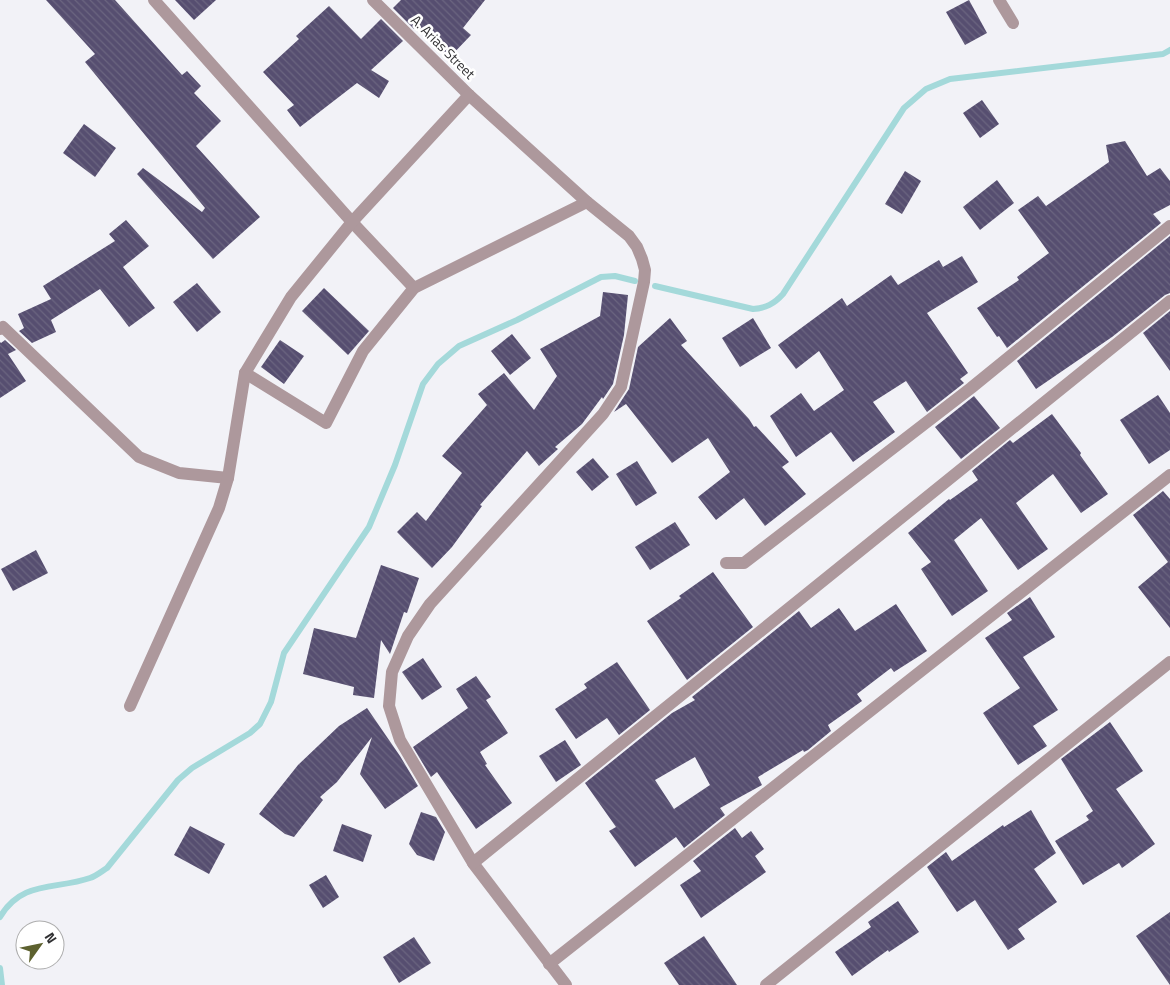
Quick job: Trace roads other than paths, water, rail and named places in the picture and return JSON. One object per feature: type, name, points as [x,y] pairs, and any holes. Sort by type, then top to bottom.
[{"type":"street","points":[[154,0],[352,222],[414,288]]},
{"type":"street","name":"A. Arias Street","points":[[373,0],[470,94],[587,202],[628,236],[637,246],[645,270],[628,361],[621,387],[604,414],[430,604],[408,636],[392,672],[389,706],[400,740],[473,863],[566,985]]},
{"type":"street","points":[[1000,0],[1013,23]]},
{"type":"street","points":[[130,706],[211,527],[228,478],[245,373],[292,297],[352,222],[470,94]]},
{"type":"street","points":[[245,373],[326,423],[363,351],[414,288],[587,202]]},
{"type":"street","points":[[726,563],[744,563],[971,388],[1170,226]]},
{"type":"street","points":[[473,863],[1170,301]]},
{"type":"street","points":[[0,329],[3,327],[140,457],[179,473],[228,478]]},
{"type":"street","points":[[549,964],[1170,475]]},
{"type":"street","points":[[766,985],[1170,662]]},
{"type":"waterway","points":[[655,286],[753,309],[762,308],[773,303],[783,294],[904,108],[926,89],[950,79],[1163,54],[1170,50]]},
{"type":"waterway","points":[[0,917],[18,897],[40,888],[90,878],[107,868],[178,780],[192,768],[250,733],[260,724],[271,702],[284,653],[369,527],[395,465],[423,384],[438,364],[459,346],[517,320],[601,277],[615,276],[635,281]]},
{"type":"waterway","points":[[0,968],[2,985]]}]
